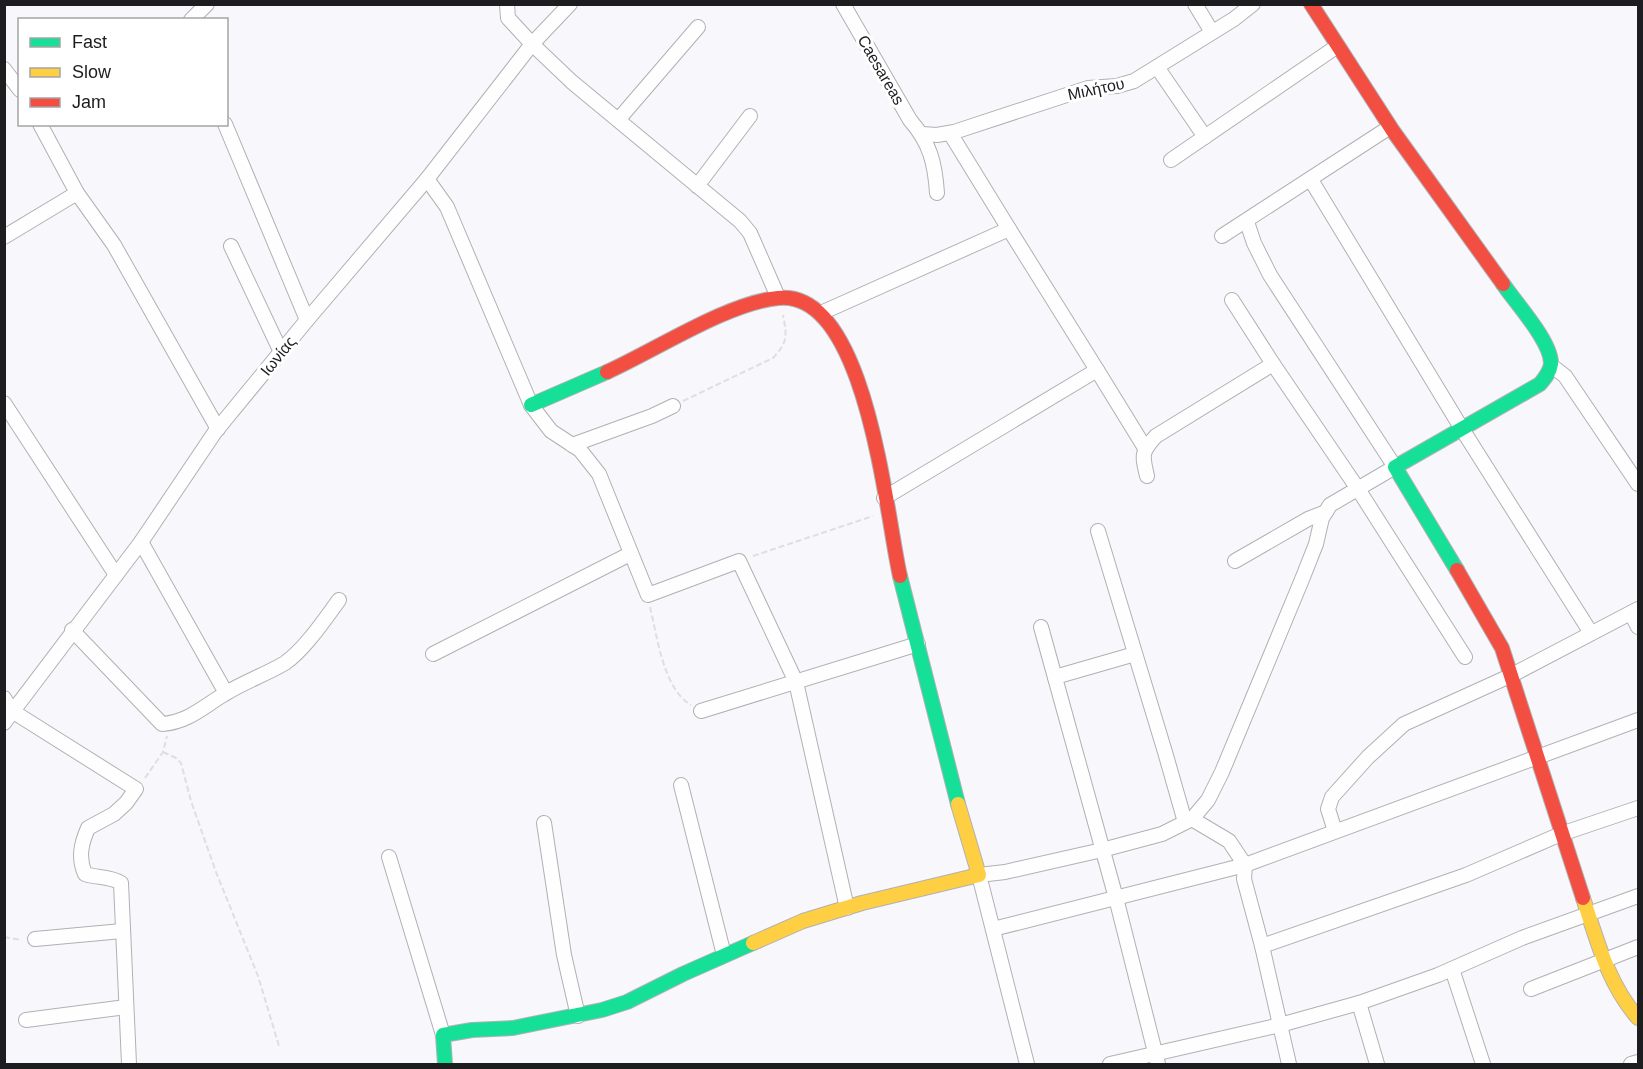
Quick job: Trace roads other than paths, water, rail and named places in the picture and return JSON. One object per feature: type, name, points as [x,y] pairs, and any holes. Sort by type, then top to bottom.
[{"type":"street","points":[[193,18],[207,4]]},
{"type":"street","points":[[507,4],[508,18],[572,82],[733,215],[750,233],[778,297]]},
{"type":"street","name":"Ιωνίας","points":[[8,717],[141,542],[218,429],[427,179],[532,44],[570,4]]},
{"type":"street","name":"Caesareas","points":[[843,4],[910,120],[922,134],[935,165],[938,193]]},
{"type":"street","points":[[1195,4],[1212,32]]},
{"type":"street","name":"Μιλήτου","points":[[922,134],[950,133],[1012,115],[1088,88],[1117,86],[1134,81],[1253,4]]},
{"type":"street","points":[[443,1035],[472,1030],[513,1028],[578,1016],[627,1002],[803,921],[979,875],[1005,872],[1162,834],[1188,821],[1208,800],[1222,772],[1303,577],[1316,543],[1322,518],[1330,505],[1540,384],[1548,376],[1552,366],[1550,356],[1539,336],[1390,127],[1336,47],[1311,4]]},
{"type":"street","points":[[618,120],[698,27]]},
{"type":"street","points":[[1171,160],[1336,47]]},
{"type":"street","points":[[1157,67],[1205,137]]},
{"type":"street","points":[[4,69],[18,87]]},
{"type":"street","points":[[697,186],[750,116]]},
{"type":"street","points":[[41,126],[77,193],[114,245],[218,429]]},
{"type":"street","points":[[226,126],[307,320]]},
{"type":"street","points":[[1222,236],[1247,222],[1390,127]]},
{"type":"street","points":[[950,133],[1145,448],[1144,461],[1147,476]]},
{"type":"street","points":[[427,179],[452,217],[531,405],[551,431],[590,460],[599,474],[648,595],[739,561],[796,682],[847,908]]},
{"type":"street","points":[[1311,180],[1462,429],[1591,633]]},
{"type":"street","points":[[4,237],[77,193]]},
{"type":"street","points":[[1247,222],[1254,243],[1270,275],[1395,467],[1490,625],[1512,675],[1561,834],[1603,959],[1615,987],[1629,1009],[1638,1018]]},
{"type":"street","points":[[820,314],[1009,230]]},
{"type":"street","points":[[231,246],[281,352]]},
{"type":"street","points":[[531,405],[626,363],[716,318],[758,301],[792,296],[804,298],[820,314],[838,339],[867,406],[897,563],[936,724],[956,801],[979,875],[1027,1065]]},
{"type":"street","points":[[1233,300],[1273,364],[1358,489],[1465,657]]},
{"type":"street","points":[[1145,448],[1156,436],[1273,364]]},
{"type":"street","points":[[1552,366],[1565,376],[1634,469],[1638,484]]},
{"type":"street","points":[[886,505],[1097,370]]},
{"type":"street","points":[[4,403],[116,575]]},
{"type":"street","points":[[572,445],[673,406]]},
{"type":"street","points":[[1235,561],[1308,519],[1326,512]]},
{"type":"street","points":[[1098,531],[1188,821],[1229,841],[1245,865],[1244,879],[1289,1065]]},
{"type":"street","points":[[141,542],[225,693]]},
{"type":"street","points":[[433,654],[630,554]]},
{"type":"street","points":[[72,630],[162,724],[175,724],[225,693],[258,678],[287,661],[309,638],[339,600]]},
{"type":"street","points":[[1335,831],[1328,809],[1332,797],[1354,771],[1404,724],[1512,675],[1635,611],[1638,627]]},
{"type":"street","points":[[1041,627],[1116,898],[1156,1059]]},
{"type":"street","points":[[701,711],[918,644]]},
{"type":"street","points":[[1055,677],[1135,654]]},
{"type":"street","points":[[4,698],[8,717],[136,789],[114,814],[88,828],[81,842],[80,863],[85,874],[95,878],[115,879],[121,883],[129,1065]]},
{"type":"street","points":[[993,928],[1245,865],[1638,720]]},
{"type":"street","points":[[681,785],[724,956]]},
{"type":"street","points":[[1262,946],[1466,875],[1561,834],[1638,808]]},
{"type":"street","points":[[544,823],[564,955],[578,1016]]},
{"type":"street","points":[[389,858],[443,1035],[445,1065]]},
{"type":"street","points":[[1110,1065],[1156,1059],[1359,1003],[1405,988],[1522,938],[1638,897]]},
{"type":"street","points":[[35,939],[122,931]]},
{"type":"street","points":[[1531,988],[1638,947]]},
{"type":"street","points":[[1452,969],[1483,1065]]},
{"type":"street","points":[[1359,1003],[1377,1065]]},
{"type":"street","points":[[26,1020],[126,1007]]},
{"type":"street","points":[[1631,1065],[1638,1062]]}]
